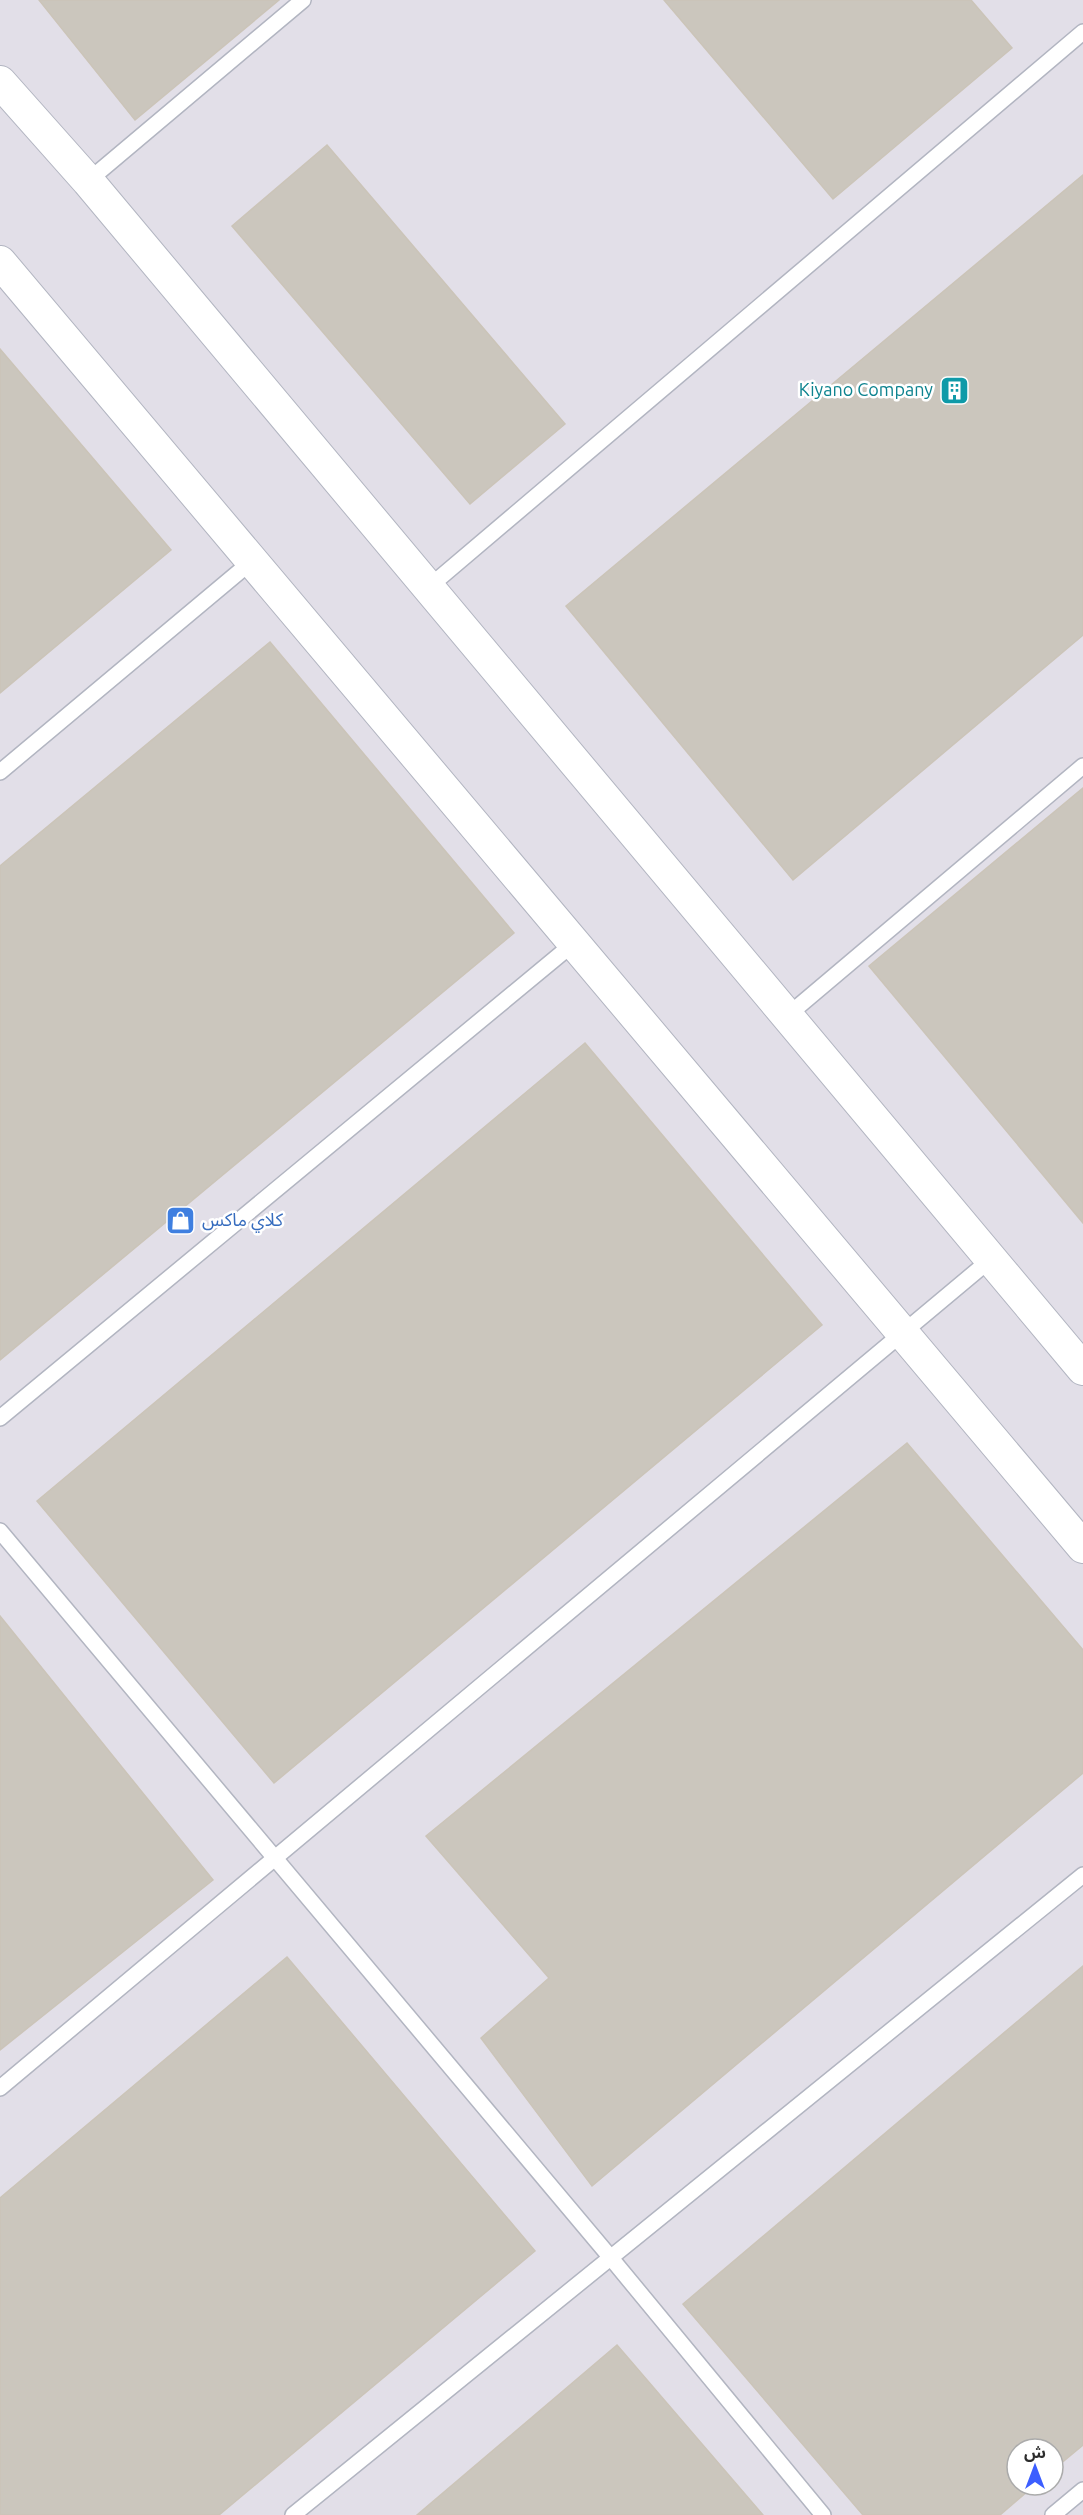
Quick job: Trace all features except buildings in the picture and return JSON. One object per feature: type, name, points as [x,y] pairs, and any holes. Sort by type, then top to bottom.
[{"type":"street","points":[[0,82],[88,181],[1083,1369]]},
{"type":"street","points":[[0,262],[1083,1546]]},
{"type":"lane","points":[[88,181],[303,0]]},
{"type":"lane","points":[[429,587],[1083,32]]},
{"type":"lane","points":[[0,772],[252,561]]},
{"type":"lane","points":[[787,1016],[1083,766]]},
{"type":"lane","points":[[0,1418],[574,943]]},
{"type":"lane","points":[[0,2088],[990,1258]]},
{"type":"lane","points":[[0,1531],[611,2258],[823,2515]]},
{"type":"lane","points":[[293,2515],[1083,1875]]},
{"type":"lane","points":[[1053,2515],[1083,2490]]},
{"type":"shaded area","points":[[0,0],[1083,0],[1083,2515],[0,2515]]},
{"type":"place","name":"Kiyano Company","points":[[954,390]]},
{"type":"place","name":"كلاي ماكس","points":[[181,1220]]}]
